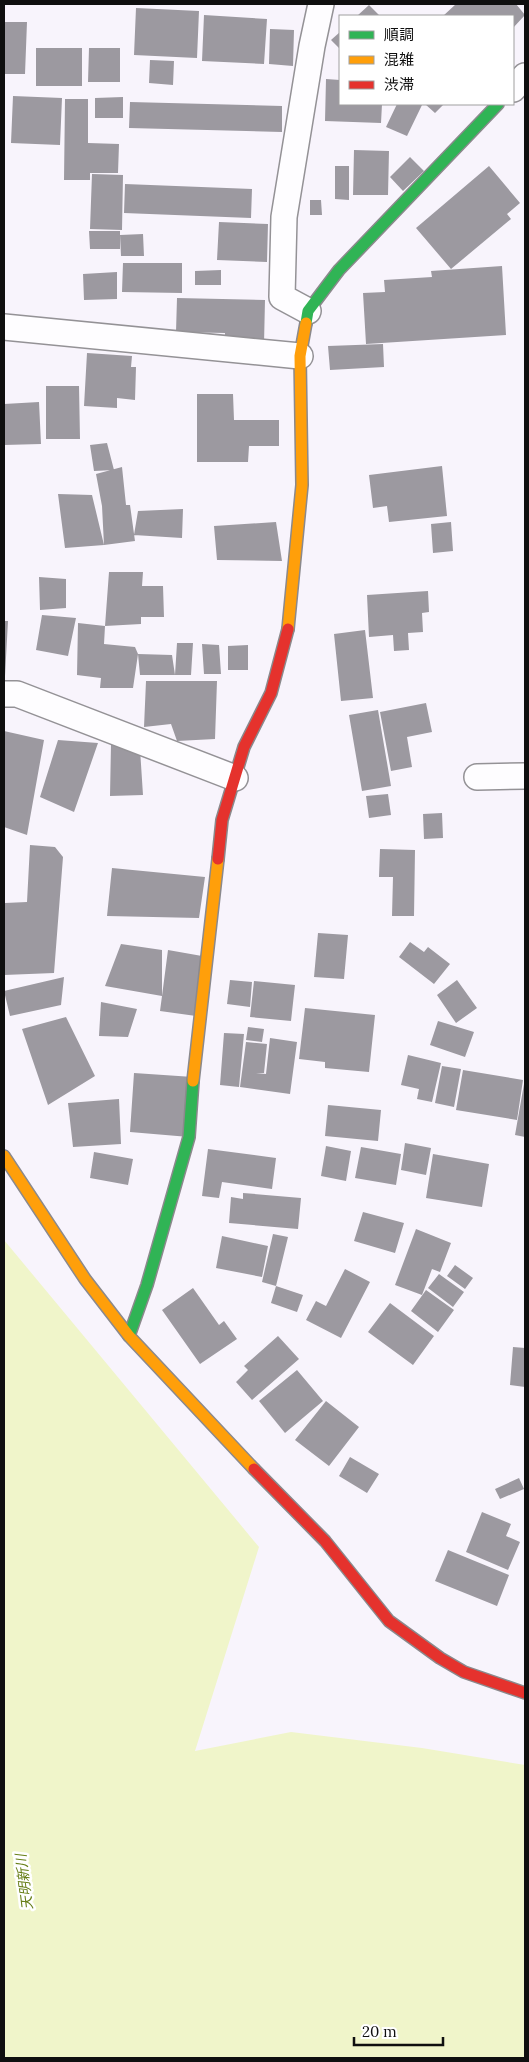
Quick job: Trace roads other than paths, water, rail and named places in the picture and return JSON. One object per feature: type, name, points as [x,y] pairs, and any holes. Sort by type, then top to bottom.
[{"type":"street","points":[[308,311],[282,297],[284,217],[312,46],[322,4]]},
{"type":"street","points":[[514,88],[525,76]]},
{"type":"street","points":[[129,1336],[147,1285],[189,1137],[193,1077],[222,820],[244,747],[271,694],[288,632],[302,485],[300,356],[308,311],[339,270],[497,105]]},
{"type":"street","points":[[4,327],[300,356]]},
{"type":"street","points":[[4,694],[18,694],[235,778]]},
{"type":"street","points":[[477,777],[525,776]]},
{"type":"street","points":[[4,1156],[85,1279],[129,1336],[220,1436],[325,1541],[389,1621],[432,1653],[464,1672],[525,1694]]},
{"type":"water","name":"天明新川","points":[[4,1240],[259,1547],[195,1751],[291,1732],[422,1748],[525,1765],[525,2058],[4,2058]]}]
